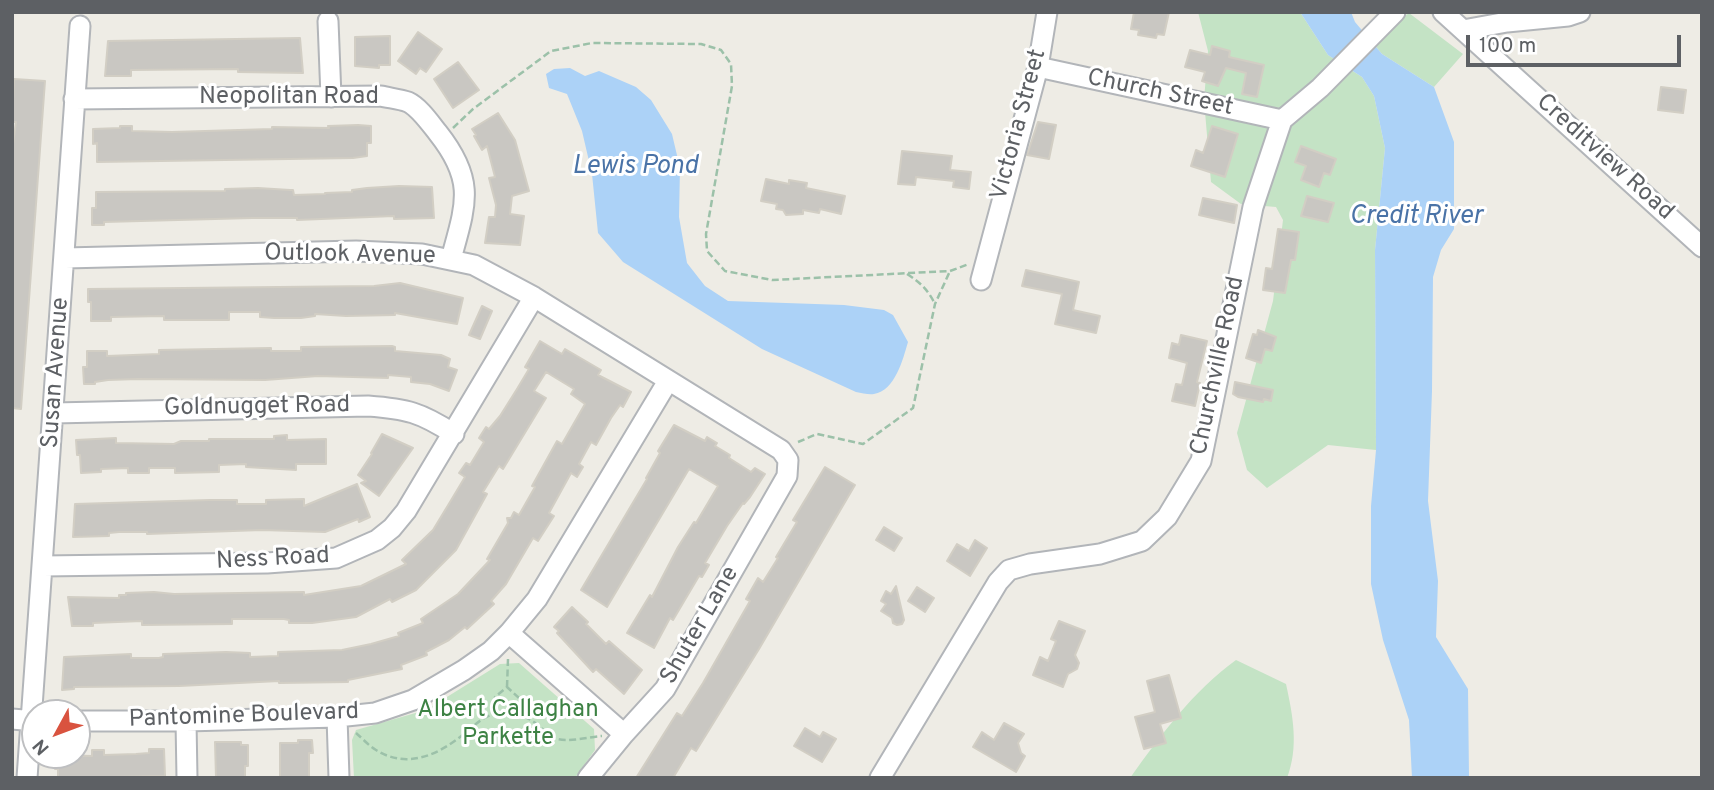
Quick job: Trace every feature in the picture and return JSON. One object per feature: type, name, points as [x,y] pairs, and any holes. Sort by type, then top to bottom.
[{"type":"street","name":"Victoria Street","points":[[981,280],[990,237],[1038,68],[1047,12]]},
{"type":"street","points":[[1282,120],[1320,88],[1395,12]]},
{"type":"street","name":"Creditview Road","points":[[1443,12],[1702,247]]},
{"type":"street","points":[[1463,30],[1507,22],[1568,16],[1580,12]]},
{"type":"street","points":[[328,20],[331,97]]},
{"type":"street","name":"Susan Avenue","points":[[28,699],[43,566],[80,26]]},
{"type":"street","name":"Church Street","points":[[1038,68],[1282,120]]},
{"type":"street","name":"Neopolitan Road","points":[[74,99],[381,96],[408,102],[453,151],[462,171],[465,194],[451,259]]},
{"type":"street","name":"Churchville Road","points":[[880,778],[998,582],[1009,570],[1030,564],[1100,554],[1142,541],[1167,516],[1201,461],[1253,207],[1282,120]]},
{"type":"street","name":"Outlook Avenue","points":[[65,258],[356,251],[422,254],[474,265],[534,297],[785,455]]},
{"type":"street","name":"Ness Road","points":[[43,566],[267,563],[336,558],[377,540],[392,528],[406,511],[534,297]]},
{"type":"street","name":"Pantomine Boulevard","points":[[91,721],[337,717],[375,713],[413,700],[464,670],[509,634],[537,600],[668,381]]},
{"type":"street","name":"Goldnugget Road","points":[[54,413],[368,406],[404,409],[432,420],[454,434]]},
{"type":"street","name":"Shuter Lane","points":[[588,778],[665,689],[787,476],[785,455]]},
{"type":"street","points":[[509,634],[624,734]]},
{"type":"street","points":[[337,717],[339,778]]},
{"type":"street","points":[[186,721],[187,778]]},
{"type":"path","points":[[442,138],[473,109],[551,51],[592,43],[701,44],[721,50],[731,65],[732,86],[706,234],[707,251],[725,271],[772,280],[856,277],[950,271],[986,259]]},
{"type":"path","points":[[785,455],[817,434],[863,444],[913,408],[935,304],[950,271]]},
{"type":"path","points":[[905,272],[919,281],[935,304]]},
{"type":"path","points":[[495,714],[495,697],[507,687],[509,634]]},
{"type":"path","points":[[507,687],[519,698],[521,714]]},
{"type":"path","points":[[337,717],[377,750],[395,758],[416,759],[433,755],[448,747],[482,718],[495,714],[521,714],[542,728],[549,737],[558,740],[624,734]]},
{"type":"green space","points":[[1198,12],[1300,12],[1328,55],[1362,77],[1374,96],[1385,148],[1375,250],[1376,450],[1328,445],[1267,488],[1247,470],[1237,433],[1273,301],[1283,220],[1276,207],[1241,204],[1211,182],[1204,100],[1208,51]]},
{"type":"green space","points":[[1409,13],[1463,54],[1434,87],[1382,54],[1371,41]]},
{"type":"green space","points":[[1236,660],[1286,684],[1294,743],[1287,778],[1130,778],[1192,700]]},
{"type":"green space","name":"Albert Callaghan Parkette","points":[[519,663],[594,729],[595,750],[575,778],[354,778],[352,740],[356,730],[426,710],[500,664]]},
{"type":"water","name":"Credit River","points":[[1300,12],[1351,12],[1355,22],[1382,54],[1434,87],[1454,142],[1454,229],[1441,250],[1433,277],[1428,501],[1438,581],[1436,637],[1468,689],[1469,778],[1412,778],[1409,720],[1383,640],[1371,584],[1371,506],[1376,450],[1375,250],[1385,148],[1374,96],[1362,77],[1328,55]]},
{"type":"water","name":"Lewis Pond","points":[[570,68],[585,76],[599,71],[636,87],[651,100],[672,134],[680,168],[679,217],[687,263],[705,286],[728,301],[844,305],[884,310],[893,315],[908,342],[893,381],[881,392],[856,392],[762,349],[623,262],[598,233],[592,174],[582,131],[567,94],[549,88],[546,74],[554,69]]},
{"type":"building","points":[[1134,12],[1169,12],[1164,35],[1157,34],[1156,38],[1138,35],[1139,30],[1131,29]]},
{"type":"building","points":[[418,32],[442,49],[426,72],[420,68],[416,74],[398,61]]},
{"type":"building","points":[[390,36],[390,65],[379,65],[379,68],[355,66],[355,37]]},
{"type":"building","points":[[300,38],[303,73],[238,72],[238,69],[131,70],[131,76],[105,76],[108,41]]},
{"type":"building","points":[[1212,46],[1230,51],[1229,57],[1264,65],[1257,97],[1242,94],[1246,73],[1226,68],[1218,86],[1202,81],[1205,72],[1185,67],[1190,50],[1210,55]]},
{"type":"building","points":[[458,62],[479,90],[453,108],[434,79]]},
{"type":"building","points":[[14,79],[45,81],[21,409],[12,408],[12,151],[16,122],[12,122]]},
{"type":"building","points":[[1661,87],[1686,90],[1683,113],[1658,110]]},
{"type":"building","points":[[498,113],[515,140],[529,191],[512,196],[510,214],[524,216],[520,245],[485,243],[489,217],[495,217],[496,205],[489,178],[495,177],[487,146],[482,150],[472,129]]},
{"type":"building","points":[[1038,122],[1056,125],[1049,159],[1027,155]]},
{"type":"building","points":[[120,126],[132,126],[132,131],[172,132],[371,126],[371,143],[367,143],[367,156],[353,158],[97,162],[97,143],[93,144],[93,129]]},
{"type":"building","points":[[1212,126],[1238,134],[1225,177],[1191,166],[1196,150],[1203,153]]},
{"type":"building","points":[[1301,146],[1336,159],[1330,175],[1324,173],[1319,187],[1301,180],[1306,166],[1295,162]]},
{"type":"building","points":[[902,151],[952,156],[950,170],[971,172],[969,189],[953,187],[954,181],[916,177],[915,185],[898,184]]},
{"type":"building","points":[[766,179],[789,184],[789,180],[807,183],[806,188],[845,196],[841,214],[820,209],[819,213],[803,210],[803,214],[786,215],[783,210],[776,209],[777,204],[761,201]]},
{"type":"building","points":[[399,186],[432,187],[434,218],[252,218],[104,222],[104,225],[92,225],[96,192],[225,191],[258,188],[293,190],[294,195]]},
{"type":"building","points":[[1307,196],[1334,203],[1328,222],[1301,216]]},
{"type":"building","points":[[1203,198],[1237,205],[1234,223],[1199,215]]},
{"type":"building","points":[[1278,229],[1299,232],[1295,260],[1291,260],[1285,293],[1263,290],[1266,268],[1272,269]]},
{"type":"building","points":[[1026,270],[1079,282],[1073,310],[1100,316],[1096,333],[1055,324],[1062,294],[1022,286]]},
{"type":"building","points":[[400,283],[463,298],[457,324],[395,313],[346,316],[315,314],[301,318],[274,318],[260,317],[260,312],[229,312],[229,320],[164,320],[164,316],[111,317],[111,321],[91,321],[91,302],[88,302],[88,289],[374,286]]},
{"type":"building","points":[[482,306],[492,311],[480,339],[469,335]]},
{"type":"building","points":[[1258,330],[1276,337],[1272,351],[1265,349],[1261,363],[1246,358],[1253,334],[1257,335]]},
{"type":"building","points":[[1181,335],[1207,341],[1197,382],[1200,383],[1195,406],[1172,401],[1176,384],[1182,385],[1187,363],[1169,358],[1172,343],[1179,345]]},
{"type":"building","points":[[540,341],[562,354],[565,349],[601,370],[598,375],[631,392],[623,407],[620,405],[611,418],[596,445],[591,442],[579,464],[583,467],[577,477],[571,473],[549,513],[554,516],[538,541],[533,538],[506,584],[491,601],[494,604],[467,629],[465,627],[449,640],[426,652],[427,655],[401,665],[402,669],[348,682],[279,681],[74,687],[62,690],[64,657],[131,654],[131,658],[159,658],[163,657],[163,654],[226,652],[250,653],[250,657],[278,656],[278,652],[342,650],[399,636],[398,633],[423,623],[421,619],[458,594],[490,560],[487,559],[508,523],[507,518],[511,518],[514,512],[519,515],[557,441],[562,444],[585,404],[571,394],[574,389],[546,372],[534,391],[546,398],[503,469],[499,466],[483,492],[487,494],[456,550],[416,590],[392,602],[390,599],[356,617],[312,623],[289,623],[289,620],[284,619],[232,619],[232,624],[142,625],[142,621],[72,626],[68,597],[119,598],[119,595],[126,593],[154,592],[304,592],[304,595],[361,586],[406,564],[402,560],[433,530],[450,502],[465,477],[459,473],[466,463],[470,465],[484,442],[479,438],[486,427],[489,429],[500,416],[517,389],[529,369],[525,367]]},
{"type":"building","points":[[392,346],[395,351],[441,355],[450,359],[448,367],[457,370],[449,391],[430,384],[411,382],[411,377],[388,375],[388,378],[318,376],[265,380],[138,379],[84,384],[83,367],[87,367],[87,351],[107,351],[107,356],[159,354],[159,350],[271,348],[271,351],[301,351],[301,347]]},
{"type":"building","points":[[1235,382],[1273,390],[1271,401],[1238,397],[1233,394]]},
{"type":"building","points":[[674,425],[705,441],[707,437],[717,443],[715,446],[730,455],[729,458],[751,472],[755,468],[765,474],[727,526],[705,563],[709,565],[702,577],[699,576],[673,620],[670,618],[654,648],[627,633],[650,595],[652,597],[678,547],[718,486],[689,469],[607,607],[581,590],[647,479],[660,453],[658,451]]},
{"type":"building","points":[[382,434],[413,448],[379,496],[361,483],[366,481],[358,475]]},
{"type":"building","points":[[287,435],[287,440],[326,439],[326,464],[296,464],[296,470],[246,467],[246,464],[219,465],[219,472],[175,473],[175,468],[149,468],[149,473],[128,473],[128,468],[81,473],[76,440],[116,438],[116,443],[174,444],[209,439],[274,439],[274,436]]},
{"type":"building","points":[[825,467],[855,485],[759,649],[696,751],[691,748],[673,778],[636,778],[677,713],[682,716],[703,683],[750,601],[746,599],[758,578],[763,582],[778,558],[776,557],[797,522],[793,520]]},
{"type":"building","points":[[357,484],[370,517],[325,532],[119,532],[109,533],[109,536],[73,537],[75,504],[237,500],[237,504],[266,504],[266,500],[304,499],[304,506]]},
{"type":"building","points":[[884,527],[902,538],[894,551],[876,540]]},
{"type":"building","points":[[975,540],[987,548],[970,576],[947,561],[957,544],[969,551]]},
{"type":"building","points":[[896,586],[904,620],[897,625],[881,611],[886,604],[881,601],[886,591],[891,594]]},
{"type":"building","points":[[917,587],[934,598],[925,612],[908,601]]},
{"type":"building","points":[[572,607],[606,644],[609,641],[642,670],[624,694],[596,669],[593,672],[557,633],[559,631],[554,627]]},
{"type":"building","points":[[1059,621],[1085,631],[1075,655],[1079,663],[1077,669],[1068,674],[1063,687],[1033,675],[1040,657],[1048,661],[1056,641],[1051,639]]},
{"type":"building","points":[[1169,675],[1181,718],[1160,724],[1166,743],[1144,749],[1135,717],[1155,712],[1147,681]]},
{"type":"building","points":[[1004,723],[1024,734],[1018,743],[1025,756],[1016,772],[973,747],[982,732],[994,740]]},
{"type":"building","points":[[805,728],[820,737],[823,732],[836,739],[822,762],[794,746]]},
{"type":"building","points":[[298,740],[312,740],[309,778],[280,778],[280,743],[298,743]]},
{"type":"building","points":[[215,742],[241,742],[241,745],[248,745],[245,778],[216,778]]},
{"type":"building","points":[[149,749],[164,749],[165,776],[58,778],[58,769],[91,769],[92,750],[104,750],[104,755],[149,753]]}]
